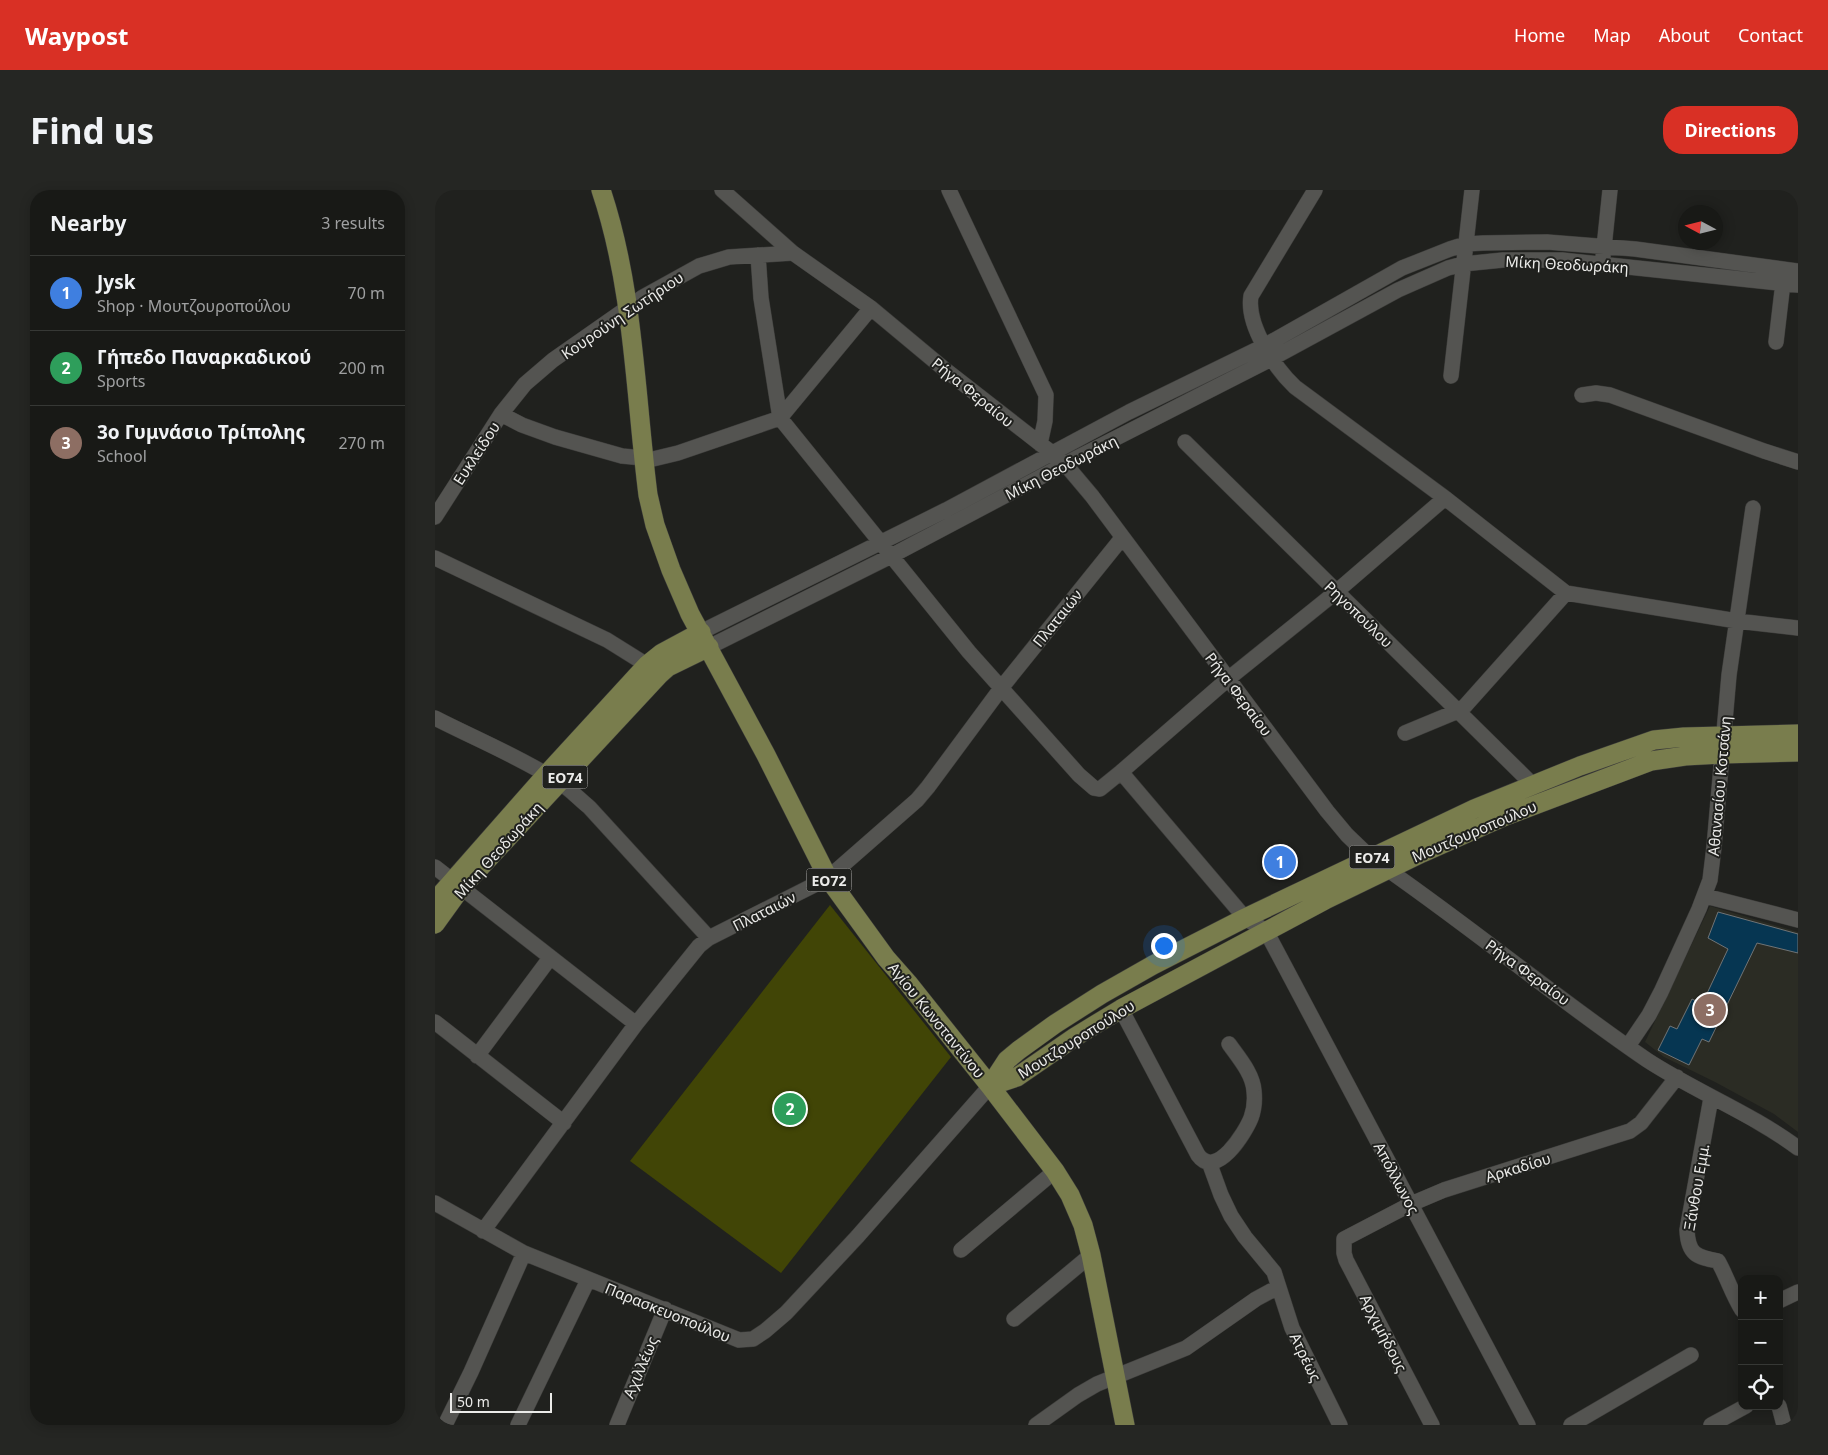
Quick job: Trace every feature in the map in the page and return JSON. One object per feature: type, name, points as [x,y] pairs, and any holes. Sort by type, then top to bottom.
[{"type":"main road","name":"ΕΟ72","points":[[601,190],[628,308],[648,495],[655,525],[671,570],[705,639]]},
{"type":"main road","name":"Μίκη Θεοδωράκη","points":[[435,901],[457,884],[553,779],[647,665],[668,649],[705,639]]},
{"type":"main road","name":"Μίκη Θεοδωράκη","points":[[553,779],[659,675],[705,639]]},
{"type":"main road","name":"Αγίου Κωνσταντίνου","points":[[705,639],[828,878],[886,958],[991,1086],[1055,1171],[1077,1211],[1091,1255],[1125,1425]]},
{"type":"main road","name":"Μουτζουροπούλου","points":[[991,1086],[1017,1077],[1075,1037],[1121,1009],[1266,931],[1388,869],[1503,817],[1637,766],[1665,758],[1723,745],[1798,734]]},
{"type":"main road","name":"Μουτζουροπούλου","points":[[991,1086],[1007,1060],[1055,1024],[1125,981],[1245,918],[1474,809],[1635,745],[1654,740],[1798,752]]},
{"type":"main road","name":"Μίκη Θεοδωράκη","points":[[435,924],[457,884]]},
{"type":"street","name":"Ρήγα Φεραίου","points":[[722,190],[793,253],[871,308],[1065,464],[1092,496],[1336,822],[1371,858],[1628,1046],[1711,1098],[1750,1117],[1798,1148]]},
{"type":"street","points":[[949,190],[1046,395],[1046,449]]},
{"type":"street","points":[[1315,190],[1251,296],[1251,312],[1268,353],[1285,378],[1301,392],[1445,498],[1567,593],[1737,621],[1798,628]]},
{"type":"street","points":[[1451,376],[1472,190]]},
{"type":"street","points":[[1603,263],[1610,190]]},
{"type":"street","name":"Μίκη Θεοδωράκη","points":[[705,639],[881,543],[1046,449],[1268,353],[1402,268],[1419,260],[1466,244],[1529,242],[1605,246],[1788,274],[1798,284]]},
{"type":"street","name":"Κουρούνη Σωτήριου","points":[[501,414],[517,393],[537,374],[659,287],[699,266],[729,256],[793,253]]},
{"type":"street","points":[[758,255],[761,298],[780,418],[969,652],[1079,775],[1094,788],[1100,788],[1121,772],[1228,678],[1336,592],[1445,498]]},
{"type":"street","name":"Μίκη Θεοδωράκη","points":[[705,639],[891,556],[1268,353],[1398,290],[1449,268],[1463,264],[1535,259],[1788,274]]},
{"type":"street","points":[[1776,342],[1788,274]]},
{"type":"street","points":[[501,414],[555,437],[622,456],[653,459],[678,453],[780,418],[871,308]]},
{"type":"street","points":[[1583,396],[1596,393],[1610,395],[1798,462]]},
{"type":"street","name":"Ευκλείδου","points":[[435,517],[501,414]]},
{"type":"street","name":"Ρηγοπούλου","points":[[1185,442],[1533,786]]},
{"type":"street","name":"Αθανασίου Κοτσάνη","points":[[1628,1046],[1649,1015],[1661,992],[1705,896],[1713,861],[1723,745],[1737,621],[1753,508]]},
{"type":"street","name":"Πλαταιών","points":[[483,1231],[636,1024],[689,958],[709,938],[828,878],[917,800],[1001,687],[1122,538]]},
{"type":"street","points":[[435,558],[607,640],[647,665]]},
{"type":"street","points":[[1405,733],[1459,711],[1567,593]]},
{"type":"street","points":[[435,718],[553,779],[589,807],[709,938]]},
{"type":"street","points":[[1121,772],[1245,918],[1266,931]]},
{"type":"street","points":[[435,867],[636,1024]]},
{"type":"street","points":[[1705,896],[1798,920]]},
{"type":"street","name":"Απόλλωνος","points":[[1266,931],[1528,1425]]},
{"type":"street","points":[[477,1056],[551,958]]},
{"type":"street","points":[[1121,1009],[1198,1155],[1201,1159],[1209,1162],[1220,1159],[1235,1147],[1251,1117],[1255,1103],[1254,1089],[1250,1077],[1229,1044]]},
{"type":"street","points":[[435,1022],[563,1123]]},
{"type":"street","name":"Αρκαδίου","points":[[1344,1240],[1411,1204],[1444,1190],[1630,1131],[1641,1123],[1677,1077]]},
{"type":"street","name":"Παρασκευοπούλου","points":[[435,1203],[524,1253],[739,1340],[753,1339],[786,1313],[857,1237],[991,1086]]},
{"type":"street","name":"Ξάνθου Εμμ.","points":[[1711,1098],[1687,1230],[1687,1242],[1694,1254],[1701,1258],[1718,1262],[1727,1276],[1738,1303]]},
{"type":"street","name":"Ατρέως","points":[[1209,1162],[1231,1216],[1245,1237],[1274,1272],[1292,1328],[1340,1425]]},
{"type":"street","points":[[961,1250],[1055,1171]]},
{"type":"street","name":"Αρχιμήδους","points":[[1344,1240],[1346,1260],[1432,1425]]},
{"type":"street","points":[[445,1425],[471,1372],[524,1253]]},
{"type":"street","points":[[1014,1319],[1091,1255]]},
{"type":"street","points":[[518,1425],[588,1280]]},
{"type":"street","points":[[1036,1425],[1089,1388],[1186,1348],[1256,1299],[1278,1286]]},
{"type":"street","points":[[1783,1298],[1798,1292]]},
{"type":"street","name":"Αχιλλέως","points":[[617,1425],[665,1309]]},
{"type":"street","points":[[1571,1425],[1691,1355]]},
{"type":"street","points":[[1711,1425],[1739,1410]]},
{"type":"street","points":[[1780,1410],[1784,1425]]},
{"type":"shaded area","points":[[830,905],[951,1057],[781,1273],[630,1161]]},
{"type":"shaded area","points":[[1710,906],[1798,932],[1798,1132],[1774,1114],[1664,1057],[1645,1042]]},
{"type":"building","points":[[1718,912],[1798,934],[1798,953],[1757,943],[1709,1042],[1702,1039],[1689,1065],[1658,1050],[1670,1026],[1677,1029],[1692,999],[1702,1004],[1728,949],[1708,938]]},
{"type":"place","name":"Jysk","points":[[1280,862]]},
{"type":"place","name":"3ο Γυμνάσιο Τρίπολης","points":[[1710,1010]]},
{"type":"place","name":"Γήπεδο Παναρκαδικού","points":[[790,1109]]}]
